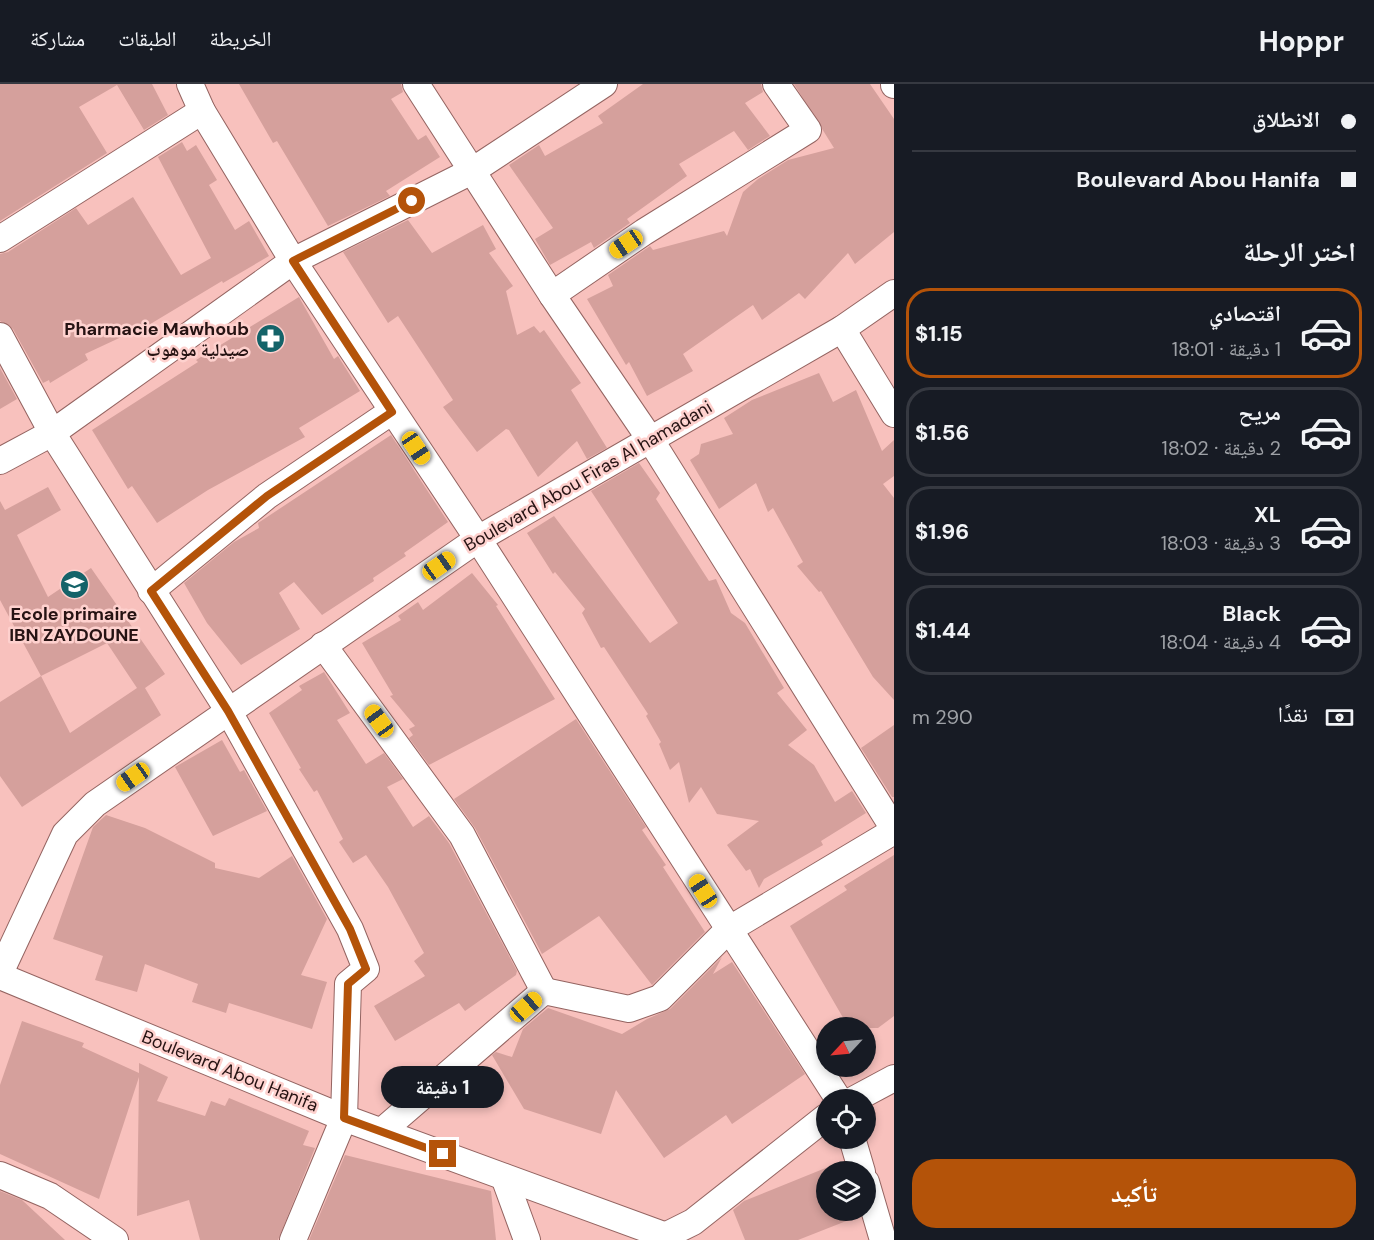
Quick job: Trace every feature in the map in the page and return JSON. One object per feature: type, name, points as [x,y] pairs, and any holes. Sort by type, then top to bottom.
[{"type":"street","points":[[190,84],[202,111],[293,261],[478,539],[831,1089]]},
{"type":"street","points":[[323,645],[462,835],[544,991],[629,1010],[660,998],[728,930],[894,830],[650,440],[552,295],[416,84]]},
{"type":"street","points":[[0,461],[52,433],[293,261],[472,171],[604,84]]},
{"type":"street","points":[[552,295],[644,232],[808,130],[776,84]]},
{"type":"street","points":[[0,239],[202,111]]},
{"type":"street","name":"Boulevard Abou Firas Al hamadani","points":[[0,974],[65,834],[95,804],[478,539],[842,329],[894,293]]},
{"type":"street","points":[[842,329],[894,414]]},
{"type":"street","points":[[0,336],[52,433],[228,711],[350,929],[366,969],[348,984],[344,1118],[293,1240]]},
{"type":"street","points":[[151,591],[267,496],[392,412]]},
{"type":"street","name":"Boulevard Abou Hanifa","points":[[0,974],[344,1118],[661,1238]]},
{"type":"street","points":[[382,1131],[544,991]]},
{"type":"street","points":[[874,1089],[894,1078]]},
{"type":"street","points":[[661,1238],[696,1231],[816,1126]]},
{"type":"street","points":[[0,1175],[50,1196],[116,1240]]},
{"type":"street","points":[[504,1177],[527,1240]]},
{"type":"street","points":[[876,1216],[883,1240]]},
{"type":"building","points":[[0,84],[152,84],[168,115],[144,130],[117,85],[79,107],[107,153],[0,221]]},
{"type":"building","points":[[239,84],[401,84],[403,92],[391,99],[418,140],[426,135],[440,157],[386,191],[390,196],[328,226],[277,141],[273,143]]},
{"type":"building","points":[[643,84],[761,84],[763,92],[745,103],[770,136],[748,150],[734,131],[679,164],[687,176],[627,219],[630,223],[594,248],[591,242],[550,265],[535,239],[553,228],[509,165],[539,145],[545,156],[603,123],[598,116]]},
{"type":"building","points":[[794,84],[870,84],[894,119],[894,232],[855,264],[848,253],[805,299],[799,293],[762,320],[753,305],[683,354],[693,371],[647,396],[629,362],[626,365],[587,299],[613,286],[608,275],[650,246],[653,250],[724,231],[727,236],[743,192],[758,179],[788,160],[834,148]]},
{"type":"building","points":[[182,142],[187,151],[196,145],[217,180],[209,185],[235,230],[249,221],[269,256],[223,283],[222,281],[132,335],[130,333],[85,354],[88,360],[50,383],[49,380],[43,383],[13,329],[0,321],[0,254],[8,252],[76,208],[88,225],[133,197],[181,275],[211,258],[158,157]]},
{"type":"building","points":[[408,220],[432,253],[483,225],[496,249],[489,253],[513,286],[506,291],[517,335],[534,326],[540,333],[544,330],[581,383],[571,390],[607,448],[587,459],[577,441],[538,477],[509,430],[506,429],[477,452],[443,407],[453,400],[398,316],[388,323],[343,252]]},
{"type":"building","points":[[299,297],[334,359],[338,356],[360,391],[299,428],[305,437],[208,490],[157,523],[132,486],[128,489],[92,430],[198,362],[196,360]]},
{"type":"building","points":[[0,368],[17,399],[0,409]]},
{"type":"building","points":[[819,373],[833,402],[856,390],[882,451],[894,440],[894,476],[883,484],[894,498],[894,700],[873,677],[821,591],[819,592],[797,566],[803,562],[773,508],[768,512],[756,483],[719,509],[690,460],[699,454],[701,444],[733,434],[724,418],[752,400]]},
{"type":"building","points":[[391,435],[448,522],[404,553],[406,556],[373,578],[374,581],[322,615],[294,582],[279,593],[300,629],[241,665],[207,623],[184,583],[234,542],[259,528],[258,523]]},
{"type":"building","points":[[639,463],[660,493],[656,499],[709,581],[716,579],[731,613],[745,623],[784,688],[777,693],[807,730],[788,745],[814,765],[835,802],[852,791],[866,813],[821,841],[823,845],[764,879],[759,888],[750,869],[746,871],[727,845],[759,821],[717,814],[701,787],[689,803],[679,762],[670,770],[659,744],[661,742],[646,716],[648,714],[604,647],[601,648],[582,613],[585,609],[555,572],[553,574],[527,533],[554,516],[650,643],[678,623],[591,491]]},
{"type":"building","points":[[48,487],[61,510],[17,535],[48,597],[91,568],[165,674],[145,688],[161,715],[22,807],[0,776],[0,702],[41,676],[0,600],[0,501],[5,510]],"holes":[[[107,643],[137,688],[70,733],[41,676]]]},
{"type":"building","points":[[472,573],[498,605],[496,606],[555,699],[429,765],[409,738],[413,735],[409,729],[415,726],[390,696],[393,695],[362,643],[401,620],[398,616],[418,602],[423,610]]},
{"type":"building","points":[[324,672],[350,713],[337,720],[366,764],[384,753],[403,779],[387,787],[413,827],[429,816],[449,843],[517,971],[516,975],[465,1011],[459,1003],[395,1041],[374,1006],[425,976],[414,961],[424,953],[388,887],[366,855],[353,863],[339,842],[343,839],[317,790],[314,792],[299,769],[301,768],[269,713],[302,690],[299,686]]},
{"type":"building","points":[[576,719],[646,827],[642,830],[666,865],[663,867],[705,932],[652,985],[599,916],[542,954],[475,828],[454,799]]},
{"type":"building","points":[[894,725],[894,797],[892,797],[861,748]]},
{"type":"building","points":[[222,740],[240,772],[244,770],[267,811],[213,836],[175,767]]},
{"type":"building","points":[[106,815],[145,828],[215,863],[215,868],[259,878],[292,856],[327,919],[301,975],[327,982],[312,1029],[229,1003],[226,1013],[192,1002],[198,984],[145,964],[137,992],[95,980],[103,956],[53,939],[93,827]]},
{"type":"building","points":[[894,855],[894,1016],[878,1028],[876,1028],[876,1017],[843,1017],[790,926],[847,890],[844,886]]},
{"type":"building","points":[[722,957],[713,974],[732,962],[805,1074],[732,1124],[726,1115],[664,1158],[616,1090],[601,1134],[524,1109],[492,1055],[496,1052],[512,1057],[523,1029],[548,1008],[622,1034],[670,1009]]},
{"type":"building","points":[[22,1021],[84,1043],[82,1047],[139,1073],[139,1063],[168,1077],[157,1101],[205,1116],[211,1101],[225,1106],[229,1098],[309,1131],[303,1145],[315,1148],[278,1240],[200,1240],[189,1200],[137,1216],[139,1077],[99,1199],[0,1154],[0,1085]]},
{"type":"building","points":[[345,1155],[491,1191],[496,1240],[309,1240]]},
{"type":"building","points":[[816,1172],[816,1221],[846,1221],[798,1240],[745,1240],[733,1210],[744,1201]]},
{"type":"building","points":[[0,1191],[22,1200],[65,1240],[0,1240]]},
{"type":"place","name":"Pharmacie Mawhoub صيدلية موهوب","points":[[270,339]]},
{"type":"place","name":"Ecole primaire IBN ZAYDOUNE","points":[[74,585]]},
{"type":"route","points":[[412,201],[293,261],[392,412],[267,496],[151,591],[228,711],[350,929],[362,957],[366,969],[348,984],[344,1118],[443,1154]]}]
